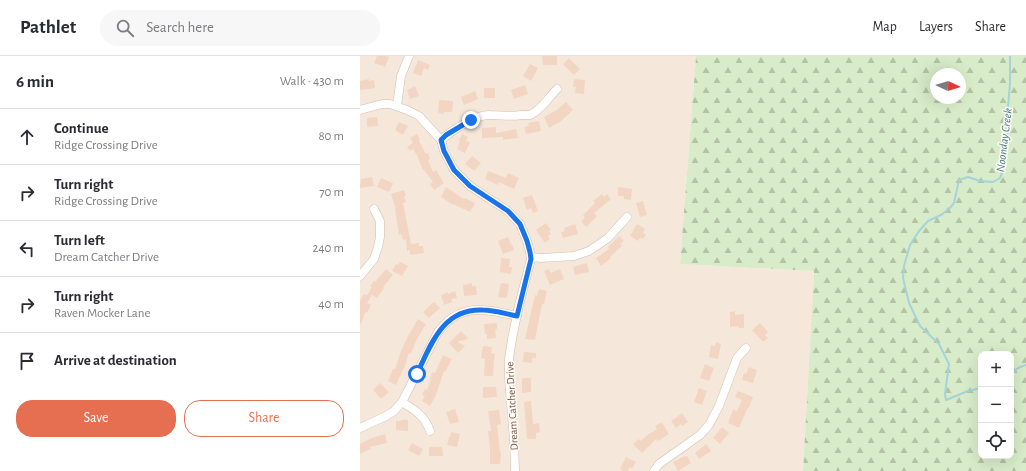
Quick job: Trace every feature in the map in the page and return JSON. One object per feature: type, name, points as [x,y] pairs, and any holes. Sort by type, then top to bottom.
[{"type":"street","points":[[397,106],[401,76],[409,56]]},
{"type":"street","points":[[441,140],[446,135],[471,120],[482,116],[514,116],[531,114],[557,89]]},
{"type":"street","name":"Dream Catcher Drive","points":[[360,110],[382,104],[390,104],[419,116],[441,140],[444,151],[454,170],[470,186],[508,211],[520,224],[527,241],[530,257],[510,349],[509,369],[515,471]]},
{"type":"street","points":[[360,276],[374,259],[378,247],[380,237],[380,221],[374,209]]},
{"type":"street","points":[[530,257],[541,258],[574,256],[589,251],[608,238],[627,217]]},
{"type":"street","points":[[360,428],[386,416],[394,411],[402,402],[438,332],[452,318],[463,312],[478,310],[489,310],[517,316]]},
{"type":"street","points":[[654,471],[659,464],[710,425],[719,406],[737,358],[746,348]]},
{"type":"street","points":[[402,402],[423,417],[430,431]]},
{"type":"shaded area","points":[[360,56],[696,56],[680,264],[814,271],[803,471],[360,471]]},
{"type":"green space","points":[[696,56],[1026,56],[1026,471],[803,471],[814,271],[680,264]]},
{"type":"building","points":[[377,56],[389,57],[385,67],[374,63]]},
{"type":"building","points":[[542,56],[557,56],[557,65],[543,65]]},
{"type":"building","points":[[569,58],[580,69],[574,75],[563,64]]},
{"type":"building","points":[[418,60],[430,65],[428,70],[424,68],[421,76],[413,73]]},
{"type":"building","points":[[530,64],[538,68],[531,81],[523,76]]},
{"type":"building","points":[[369,79],[369,81],[374,80],[375,88],[360,90],[360,81]]},
{"type":"building","points":[[574,79],[585,80],[584,94],[575,93],[576,87],[573,87]]},
{"type":"building","points":[[525,85],[528,94],[514,99],[511,90]]},
{"type":"building","points":[[415,86],[419,96],[410,99],[407,90]]},
{"type":"building","points":[[484,88],[495,88],[495,98],[484,98]]},
{"type":"building","points":[[475,91],[478,99],[464,105],[461,97]]},
{"type":"building","points":[[439,100],[453,101],[452,112],[444,112],[444,114],[438,113]]},
{"type":"building","points":[[566,102],[573,110],[560,122],[549,128],[544,117],[557,110]]},
{"type":"building","points":[[377,117],[378,126],[367,127],[367,118]]},
{"type":"building","points":[[539,121],[541,131],[526,134],[524,127],[529,126],[528,123]]},
{"type":"building","points":[[399,122],[408,126],[403,135],[395,130]]},
{"type":"building","points":[[496,127],[496,133],[516,129],[518,138],[503,140],[503,137],[482,138],[482,128]]},
{"type":"building","points":[[417,134],[426,154],[428,153],[430,159],[428,160],[433,172],[436,170],[444,183],[434,190],[430,184],[433,182],[423,170],[416,153],[413,149],[410,151],[407,147],[413,143],[410,138]]},
{"type":"building","points":[[462,134],[468,137],[466,141],[470,142],[465,153],[457,149]]},
{"type":"building","points":[[472,156],[481,163],[474,171],[465,164]]},
{"type":"building","points":[[488,171],[506,178],[508,173],[519,178],[514,189],[499,182],[498,185],[485,179]]},
{"type":"building","points":[[372,177],[374,186],[360,188],[361,179]]},
{"type":"building","points":[[381,178],[393,183],[389,192],[377,187]]},
{"type":"building","points":[[446,187],[464,199],[465,198],[475,203],[470,212],[453,205],[441,197]]},
{"type":"building","points":[[618,187],[632,189],[631,200],[624,199],[624,196],[618,196]]},
{"type":"building","points":[[404,190],[406,202],[403,203],[411,244],[419,243],[419,246],[423,246],[424,253],[410,255],[410,250],[407,251],[406,239],[403,240],[401,234],[399,235],[396,209],[391,194]]},
{"type":"building","points":[[602,194],[604,197],[607,194],[611,199],[594,213],[597,216],[586,227],[581,221],[585,218],[583,215],[595,203],[593,201]]},
{"type":"building","points":[[532,195],[538,211],[533,213],[531,208],[527,210],[523,198]]},
{"type":"building","points":[[643,201],[647,215],[640,217],[636,203]]},
{"type":"building","points":[[546,223],[551,230],[549,231],[551,234],[548,236],[550,239],[545,243],[536,230]]},
{"type":"building","points":[[575,224],[578,234],[563,238],[561,232],[565,231],[564,228]]},
{"type":"building","points":[[637,224],[645,229],[643,233],[646,235],[643,239],[640,238],[638,241],[630,236]]},
{"type":"building","points":[[619,236],[624,241],[620,244],[622,246],[601,266],[596,258],[609,249],[608,247]]},
{"type":"building","points":[[508,237],[514,250],[503,254],[498,241]]},
{"type":"building","points":[[501,258],[510,259],[509,267],[512,267],[511,274],[500,272]]},
{"type":"building","points":[[400,262],[408,266],[402,276],[392,271],[396,264],[398,265]]},
{"type":"building","points":[[587,263],[589,272],[575,275],[573,267]]},
{"type":"building","points":[[386,269],[393,275],[383,287],[384,288],[377,298],[372,295],[367,303],[371,305],[367,313],[365,312],[360,324],[360,301],[364,294],[367,295],[372,287],[370,286],[374,281],[375,282]]},
{"type":"building","points":[[549,269],[551,273],[560,269],[564,279],[550,285],[544,271]]},
{"type":"building","points":[[472,283],[472,286],[476,286],[477,295],[464,296],[463,285]]},
{"type":"building","points":[[501,283],[509,284],[507,298],[498,297]]},
{"type":"building","points":[[539,289],[547,291],[544,304],[542,304],[535,340],[525,339],[535,295],[537,296]]},
{"type":"building","points":[[455,291],[457,298],[451,299],[452,302],[444,305],[441,295]]},
{"type":"building","points":[[434,302],[440,308],[429,318],[423,312]]},
{"type":"building","points":[[735,311],[735,315],[744,314],[744,328],[739,328],[739,326],[730,327],[730,312]]},
{"type":"building","points":[[418,319],[426,324],[416,341],[411,354],[409,353],[404,369],[396,385],[388,381],[393,369],[395,369],[408,336]]},
{"type":"building","points":[[497,323],[497,329],[495,329],[496,338],[487,339],[484,324]]},
{"type":"building","points":[[760,323],[768,332],[765,335],[768,338],[763,342],[752,330]]},
{"type":"building","points":[[461,331],[468,338],[459,341],[459,343],[465,346],[458,353],[449,343]]},
{"type":"building","points":[[716,342],[721,344],[718,359],[709,357],[711,345],[715,346]]},
{"type":"building","points":[[483,346],[492,347],[491,353],[495,354],[493,376],[484,376],[485,359],[481,358]]},
{"type":"building","points":[[524,352],[536,353],[536,358],[532,358],[532,363],[523,362]]},
{"type":"building","points":[[443,355],[452,359],[445,372],[444,371],[436,395],[430,406],[422,401],[425,396],[422,395],[425,389],[427,390],[432,372],[435,373]]},
{"type":"building","points":[[705,364],[714,368],[709,381],[700,378]]},
{"type":"building","points":[[749,367],[757,370],[753,383],[742,380],[744,373],[746,374]]},
{"type":"building","points":[[522,378],[531,378],[531,392],[522,393]]},
{"type":"building","points":[[380,383],[389,392],[381,399],[373,390]]},
{"type":"building","points":[[483,387],[496,387],[497,397],[483,398]]},
{"type":"building","points":[[699,388],[707,391],[702,405],[694,402]]},
{"type":"building","points":[[738,391],[753,397],[739,428],[728,423],[733,410],[737,411],[742,400],[735,397]]},
{"type":"building","points":[[531,401],[533,424],[539,423],[540,432],[536,433],[536,439],[527,439],[524,402]]},
{"type":"building","points":[[455,409],[459,422],[450,424],[446,412]]},
{"type":"building","points":[[499,410],[501,424],[497,425],[501,452],[500,464],[490,464],[488,431],[491,431],[488,411]]},
{"type":"building","points":[[682,413],[688,422],[682,426],[681,424],[676,428],[671,421]]},
{"type":"building","points":[[408,420],[408,431],[396,430],[396,421]]},
{"type":"building","points":[[662,423],[669,434],[658,441],[656,439],[642,453],[633,444],[639,439],[641,441],[657,429],[655,426]]},
{"type":"building","points":[[722,427],[729,433],[720,444],[713,438]]},
{"type":"building","points":[[451,432],[460,434],[457,447],[447,445]]},
{"type":"building","points":[[385,434],[387,443],[370,447],[371,449],[360,454],[360,444]]},
{"type":"building","points":[[412,443],[423,449],[419,456],[408,450]]},
{"type":"building","points":[[706,444],[711,451],[699,459],[695,453]]},
{"type":"building","points":[[429,447],[442,447],[443,456],[429,456]]},
{"type":"building","points":[[687,456],[691,463],[678,471],[673,462]]},
{"type":"building","points":[[626,457],[636,462],[632,469],[630,467],[628,471],[623,471],[620,469]]},
{"type":"waterway","name":"Noonday Creek","points":[[978,389],[946,400],[945,394],[949,364],[939,344],[920,326],[909,303],[903,278],[904,266],[910,245],[919,231],[928,221],[941,215],[954,203],[959,180],[968,177],[980,181],[993,182],[1000,178],[1003,170],[1008,127],[1010,56]]},
{"type":"waterway","name":"Noonday Creek","points":[[1014,371],[1026,365]]},
{"type":"route","points":[[417,374],[432,342],[438,332],[449,320],[463,312],[478,310],[489,310],[517,316],[531,259],[527,241],[520,224],[508,211],[470,186],[454,170],[444,151],[441,140],[446,135],[471,120]]}]
